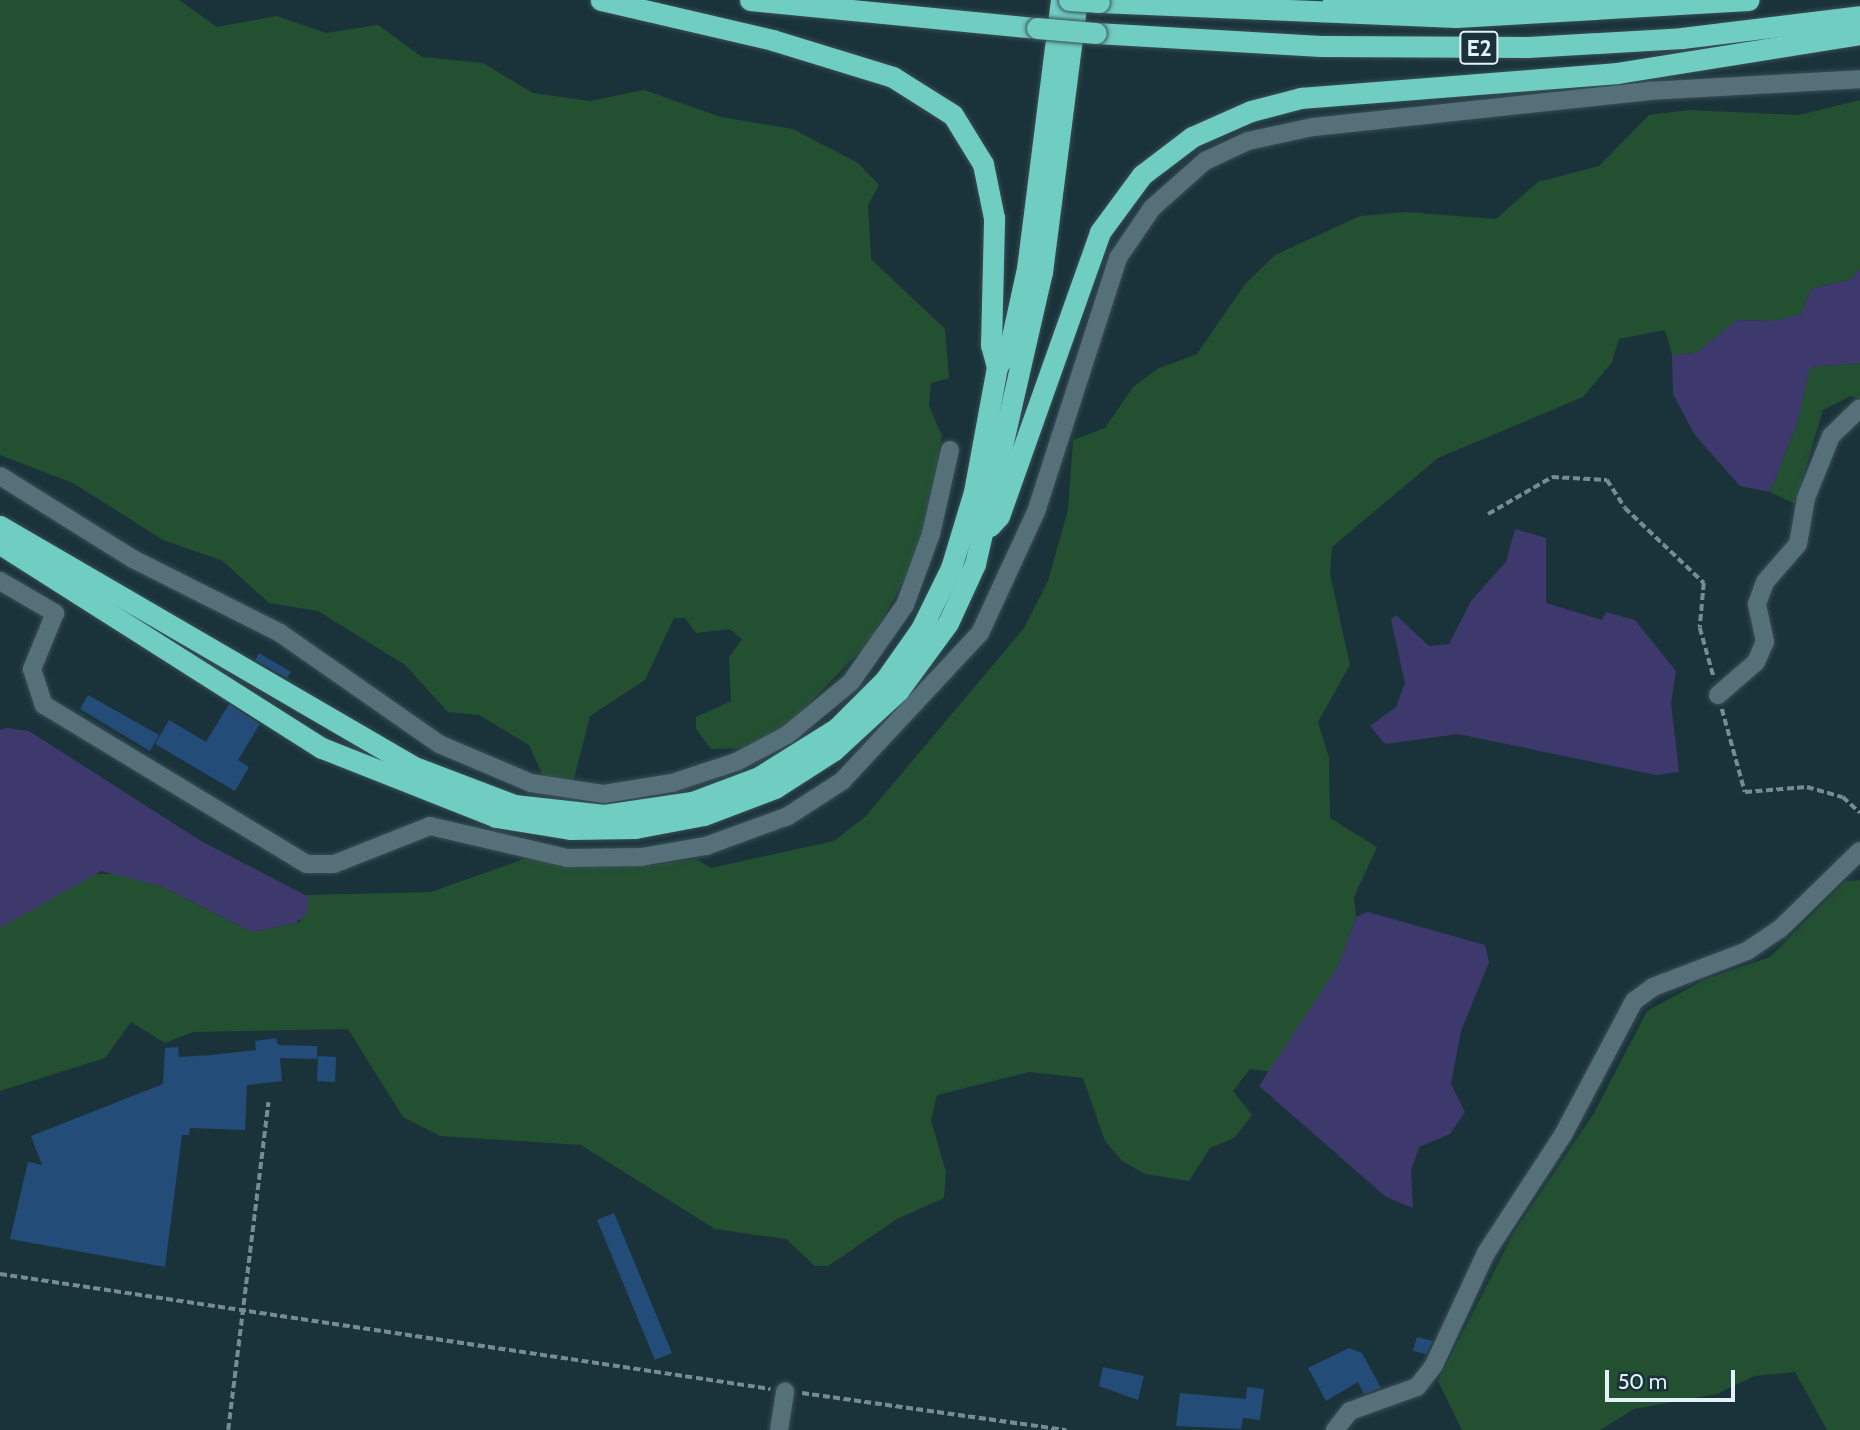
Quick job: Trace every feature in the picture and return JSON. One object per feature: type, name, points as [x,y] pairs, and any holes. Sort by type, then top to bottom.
[{"type":"highway","points":[[601,0],[828,55],[903,81],[942,105],[974,144],[989,185],[991,345],[997,367]]},
{"type":"highway","name":"E2","points":[[750,0],[1037,29],[1321,46],[1515,47],[1682,38],[1860,16]]},
{"type":"highway","points":[[0,526],[451,784],[562,813],[664,808],[725,792],[805,752],[859,709],[904,657],[955,558],[979,472],[997,367],[1010,346],[1027,269],[1061,0]]},
{"type":"highway","name":"E2","points":[[1069,0],[1403,17],[1689,6],[1749,0]]},
{"type":"highway","points":[[0,544],[322,748],[502,819],[606,831],[730,807],[834,750],[920,665],[960,600],[987,530],[1051,221],[1077,0]]},
{"type":"highway","points":[[1333,0],[1601,0]]},
{"type":"highway","points":[[1614,0],[1689,6]]},
{"type":"highway","points":[[987,530],[1003,505],[1100,232],[1142,175],[1192,137],[1251,111],[1301,98],[1618,73],[1860,34]]},
{"type":"street","points":[[0,581],[55,613],[32,669],[44,705],[307,864],[342,862],[430,826],[567,858],[641,858],[706,846],[788,816],[842,781],[980,633],[1036,513],[1118,258],[1152,208],[1205,162],[1248,141],[1313,127],[1648,91],[1860,79]]},
{"type":"street","points":[[1718,695],[1756,662],[1765,642],[1757,604],[1765,582],[1798,544],[1806,498],[1831,436],[1860,408]]},
{"type":"street","points":[[0,476],[133,559],[280,632],[439,744],[531,783],[604,794],[682,781],[736,762],[787,735],[850,682],[905,605],[931,534],[950,450]]},
{"type":"street","points":[[1335,1430],[1350,1411],[1418,1387],[1434,1365],[1486,1253],[1563,1135],[1634,1001],[1769,936],[1860,851]]},
{"type":"street","points":[[779,1430],[785,1391]]},
{"type":"path","points":[[1488,514],[1552,477],[1607,480],[1625,508],[1704,583],[1700,628],[1745,792],[1807,787],[1843,797],[1860,813]]},
{"type":"path","points":[[228,1430],[268,1102]]},
{"type":"path","points":[[0,1275],[1066,1430]]},
{"type":"green space","points":[[0,0],[179,0],[217,27],[277,16],[326,33],[378,25],[422,57],[483,63],[533,93],[590,101],[644,90],[721,117],[793,129],[858,163],[879,185],[868,205],[871,259],[945,329],[949,378],[931,383],[929,406],[942,436],[928,512],[909,571],[870,641],[791,722],[751,748],[711,749],[696,729],[696,717],[731,701],[729,657],[742,639],[730,629],[696,633],[685,618],[674,618],[645,680],[590,716],[573,783],[544,778],[529,745],[479,715],[448,712],[405,665],[318,611],[269,603],[223,561],[163,540],[73,483],[0,455]]},
{"type":"green space","points":[[1860,100],[1860,269],[1851,279],[1811,289],[1801,314],[1775,321],[1737,320],[1696,353],[1672,355],[1665,330],[1619,339],[1612,362],[1583,397],[1438,458],[1332,547],[1330,574],[1350,665],[1318,722],[1329,758],[1330,818],[1377,847],[1354,897],[1356,917],[1338,966],[1273,1072],[1250,1069],[1233,1091],[1252,1115],[1234,1138],[1210,1148],[1189,1181],[1145,1174],[1122,1161],[1105,1141],[1083,1078],[1029,1072],[937,1095],[931,1120],[946,1172],[944,1198],[897,1219],[828,1266],[815,1266],[786,1239],[715,1229],[581,1145],[440,1136],[403,1117],[348,1029],[193,1032],[165,1043],[131,1022],[105,1058],[0,1091],[0,928],[91,874],[119,874],[161,886],[252,932],[300,922],[306,895],[431,892],[524,859],[650,865],[696,859],[711,868],[834,841],[866,816],[1024,628],[1048,581],[1068,510],[1073,440],[1105,428],[1133,387],[1157,369],[1197,354],[1245,284],[1275,255],[1360,216],[1406,212],[1496,219],[1538,182],[1599,166],[1649,115],[1690,110],[1799,115]]},
{"type":"green space","points":[[1860,363],[1860,399],[1851,396],[1823,410],[1795,504],[1770,492],[1798,421],[1809,367]]},
{"type":"green space","points":[[1860,880],[1860,1430],[1827,1430],[1795,1372],[1754,1376],[1717,1394],[1634,1409],[1600,1430],[1462,1430],[1438,1381],[1514,1232],[1594,1113],[1647,1011],[1704,980],[1770,957],[1846,881]]},
{"type":"shaded area","points":[[1860,269],[1860,363],[1810,367],[1798,421],[1770,492],[1740,486],[1695,435],[1673,394],[1672,355],[1696,353],[1737,320],[1775,321],[1801,314],[1811,289],[1851,279]]},
{"type":"shaded area","points":[[1515,529],[1546,538],[1546,603],[1602,620],[1606,612],[1635,620],[1676,671],[1671,703],[1679,772],[1656,775],[1458,734],[1385,744],[1370,726],[1396,707],[1405,683],[1391,619],[1396,615],[1429,646],[1449,644],[1471,601],[1506,562]]},
{"type":"shaded area","points":[[7,728],[29,731],[201,841],[309,897],[307,913],[296,923],[252,932],[161,886],[101,871],[0,928],[0,730]]},
{"type":"shaded area","points":[[1368,912],[1485,945],[1489,962],[1461,1031],[1451,1084],[1465,1112],[1450,1134],[1419,1147],[1411,1171],[1413,1208],[1386,1197],[1259,1086],[1338,966],[1356,917]]},
{"type":"building","points":[[259,653],[291,672],[287,678],[255,660]]},
{"type":"building","points":[[88,695],[159,735],[150,751],[80,709]]},
{"type":"building","points":[[229,704],[260,724],[238,760],[249,767],[235,791],[155,744],[169,720],[206,742]]},
{"type":"building","points":[[276,1038],[278,1045],[317,1046],[317,1059],[280,1058],[282,1081],[247,1085],[245,1130],[190,1128],[189,1135],[182,1135],[165,1267],[10,1239],[28,1162],[42,1165],[31,1136],[163,1084],[165,1048],[178,1047],[179,1057],[211,1055],[256,1050],[255,1041]]},
{"type":"building","points":[[318,1056],[336,1057],[335,1082],[317,1081]]},
{"type":"building","points":[[614,1213],[672,1353],[655,1360],[597,1220]]},
{"type":"building","points":[[1417,1337],[1433,1341],[1426,1354],[1413,1351]]},
{"type":"building","points":[[1349,1348],[1362,1353],[1381,1388],[1364,1394],[1358,1382],[1326,1401],[1308,1368]]},
{"type":"building","points":[[1103,1367],[1144,1376],[1138,1400],[1099,1386]]},
{"type":"building","points":[[1247,1387],[1264,1389],[1260,1420],[1243,1418],[1241,1429],[1176,1426],[1180,1393],[1246,1399]]}]
